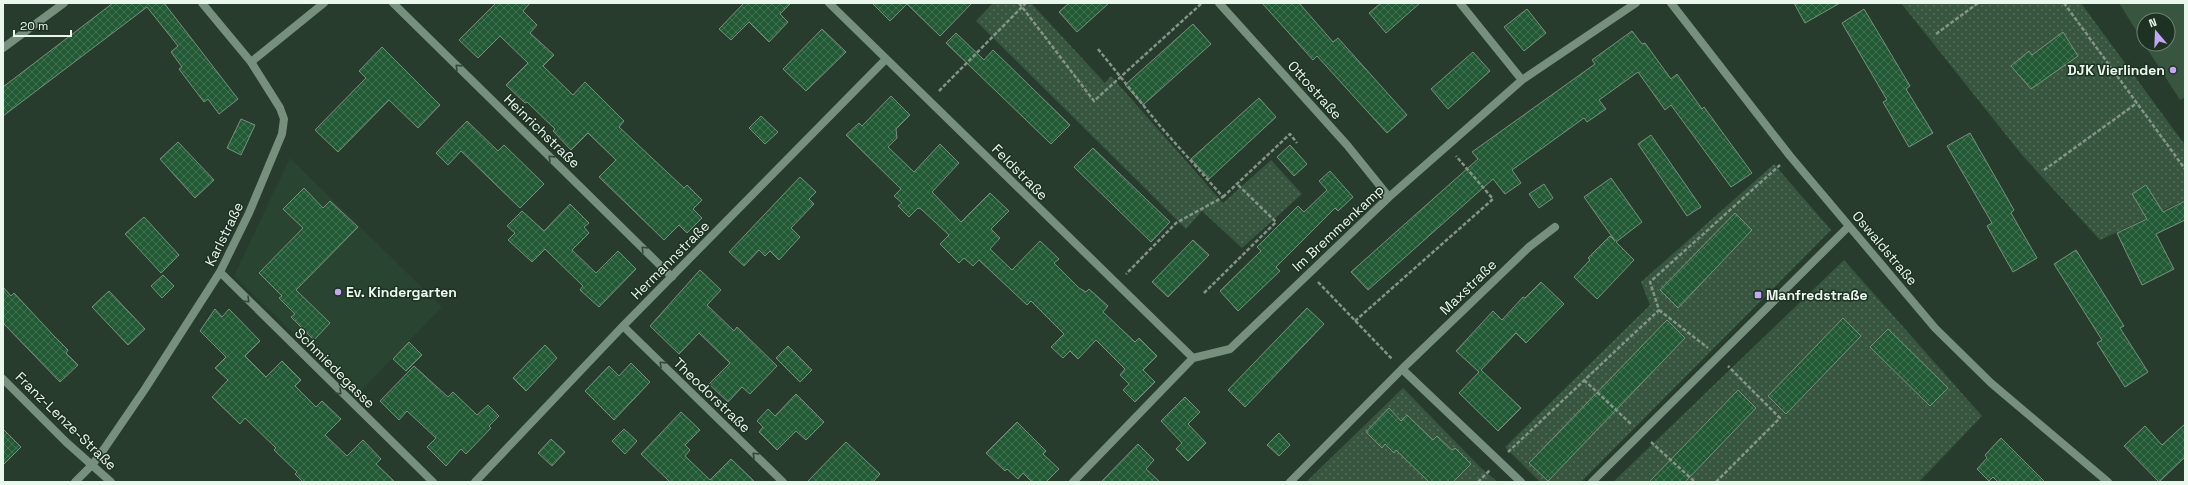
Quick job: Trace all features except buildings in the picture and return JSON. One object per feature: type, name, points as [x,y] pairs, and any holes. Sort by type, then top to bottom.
[{"type":"street","points":[[3,48],[64,3]]},
{"type":"street","name":"Karlstraße","points":[[75,482],[92,465],[145,389],[220,272],[250,213],[282,134],[284,120],[280,108],[251,62],[202,3]]},
{"type":"street","points":[[251,62],[324,3]]},
{"type":"street","name":"Heinrichstraße","points":[[393,3],[672,277]]},
{"type":"street","name":"Feldstraße","points":[[829,3],[1192,358]]},
{"type":"street","name":"Ottostraße","points":[[1219,3],[1347,145],[1389,198]]},
{"type":"street","points":[[1460,3],[1522,80]]},
{"type":"street","name":"Im Bremmenkamp","points":[[1192,358],[1230,349],[1389,198],[1522,80],[1636,3]]},
{"type":"street","name":"Oswaldstraße","points":[[1670,3],[1790,156],[1935,328],[1991,383],[2108,482]]},
{"type":"street","name":"Hermannstraße","points":[[475,482],[623,326],[886,59]]},
{"type":"street","points":[[1592,482],[1849,226]]},
{"type":"street","name":"Maxstraße","points":[[1290,482],[1402,369],[1529,248],[1556,227]]},
{"type":"street","name":"Schmiedegasse","points":[[220,272],[433,482]]},
{"type":"street","name":"Theodorstraße","points":[[623,326],[783,482]]},
{"type":"street","points":[[1073,482],[1192,358]]},
{"type":"street","points":[[1402,369],[1522,482]]},
{"type":"street","name":"Franz-Lenze-Straße","points":[[3,379],[66,442],[111,482]]},
{"type":"path","points":[[1019,3],[1094,101],[1202,3]]},
{"type":"path","points":[[929,101],[1026,3]]},
{"type":"path","points":[[1936,34],[1978,3]]},
{"type":"path","points":[[2064,3],[2185,169]]},
{"type":"path","points":[[1098,49],[1160,126],[1223,197]]},
{"type":"path","points":[[2044,170],[2136,103]]},
{"type":"path","points":[[1116,284],[1176,223],[1223,197],[1290,134],[1297,142]]},
{"type":"path","points":[[1355,321],[1493,199],[1447,146]]},
{"type":"path","points":[[1716,482],[1780,418],[1718,356],[1659,310],[1650,282],[1790,156]]},
{"type":"path","points":[[1204,293],[1276,222],[1237,184]]},
{"type":"path","points":[[1309,273],[1402,369]]},
{"type":"path","points":[[1478,482],[1659,310]]},
{"type":"shaded area","points":[[993,3],[1031,3],[1105,83],[1111,76],[1223,203],[1271,160],[1302,194],[1242,248],[1202,211],[1186,229],[976,21]]},
{"type":"shaded area","points":[[1901,3],[2081,3],[2185,145],[2185,200],[2100,240],[2022,155]]},
{"type":"shaded area","name":"DJK Vierlinden","points":[[2119,3],[2185,3],[2185,97],[2180,100],[2149,52],[2176,52],[2176,12],[2136,12],[2136,30]]},
{"type":"shaded area","name":"Ev. Kindergarten","points":[[290,158],[442,307],[357,395],[234,276]]},
{"type":"shaded area","points":[[1774,164],[1831,230],[1581,482],[1540,482],[1505,447],[1650,305],[1641,282]]},
{"type":"shaded area","points":[[1844,260],[1982,416],[1919,482],[1613,482]]},
{"type":"shaded area","points":[[1403,388],[1481,468],[1498,482],[1306,482]]},
{"type":"place","name":"DJK Vierlinden","points":[[2173,70]]},
{"type":"place","name":"Ev. Kindergarten","points":[[338,292]]},
{"type":"place","name":"Manfredstraße","points":[[1758,295]]}]
